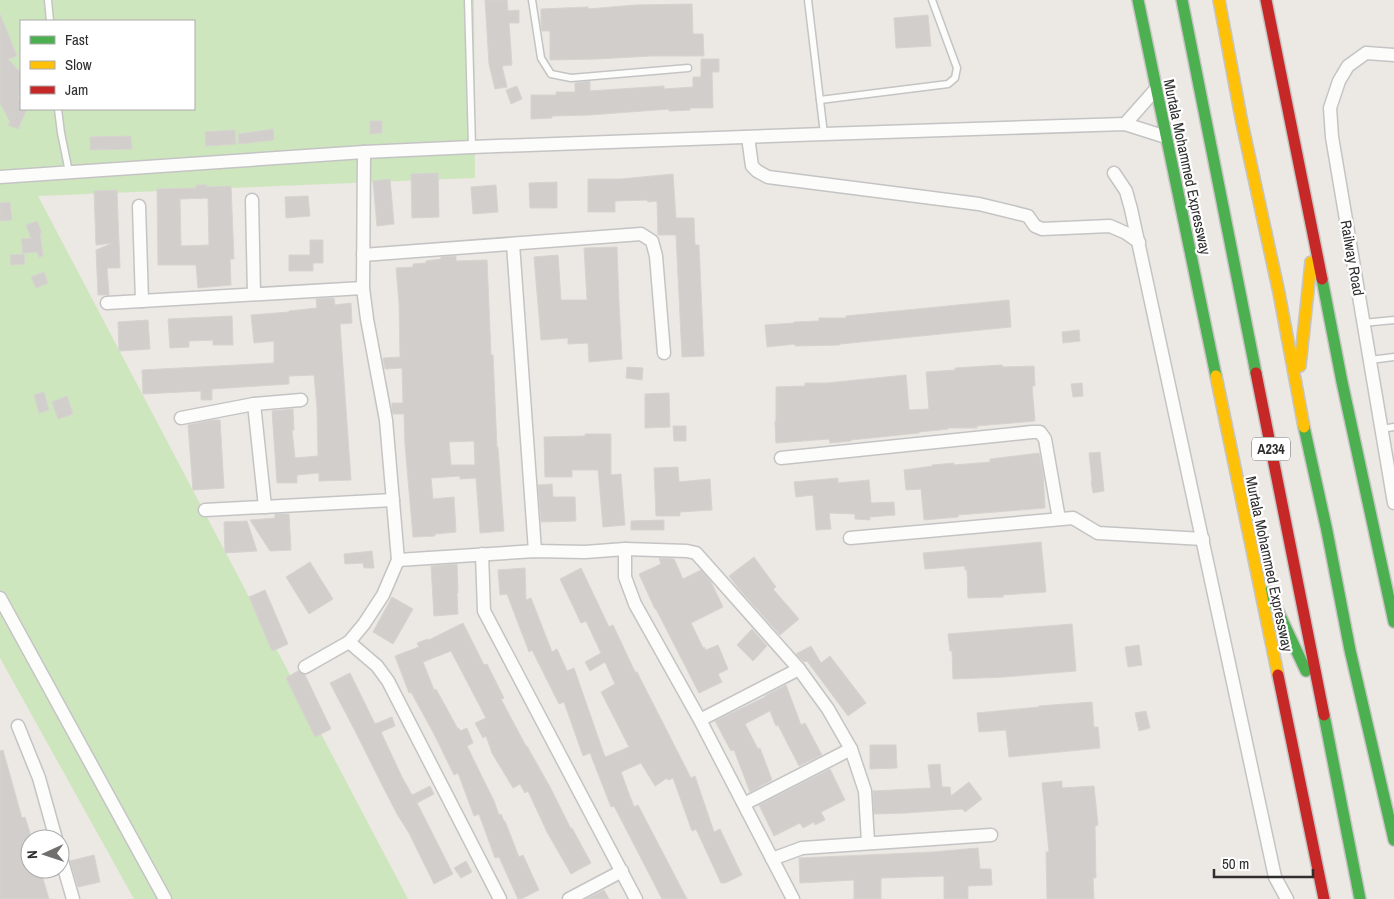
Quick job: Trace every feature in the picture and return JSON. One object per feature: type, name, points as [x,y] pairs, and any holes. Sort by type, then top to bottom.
[{"type":"highway","name":"Murtala Mohammed Expressway","points":[[1138,0],[1324,899]]},
{"type":"highway","name":"Murtala Mohammed Expressway","points":[[1182,0],[1360,899]]},
{"type":"highway","name":"A234","points":[[1219,0],[1242,123],[1279,293],[1350,650],[1394,840]]},
{"type":"highway","points":[[1266,2],[1344,390],[1394,622]]},
{"type":"highway","points":[[1297,390],[1314,240]]},
{"type":"highway","points":[[1253,559],[1322,704]]},
{"type":"street","name":"Railway Road","points":[[1394,55],[1366,53],[1348,66],[1339,81],[1330,108],[1332,137],[1370,360],[1388,428],[1394,503]]},
{"type":"street","points":[[1125,124],[1156,89]]},
{"type":"street","points":[[0,176],[364,152],[824,134],[1125,124],[1166,137]]},
{"type":"street","points":[[748,137],[752,166],[768,177],[979,204],[1028,216],[1035,226],[1042,230],[1110,226],[1126,233],[1138,242]]},
{"type":"street","points":[[305,667],[349,642],[384,595],[398,560],[386,420],[363,288],[364,152]]},
{"type":"street","points":[[1114,172],[1126,191],[1131,209],[1275,876],[1287,899]]},
{"type":"street","points":[[252,200],[254,294]]},
{"type":"street","points":[[139,206],[142,301]]},
{"type":"street","points":[[363,255],[641,234],[652,241],[656,256],[664,353]]},
{"type":"street","points":[[514,244],[535,551]]},
{"type":"street","points":[[107,303],[363,288]]},
{"type":"street","points":[[181,418],[254,404],[301,400]]},
{"type":"street","points":[[254,404],[265,507]]},
{"type":"street","points":[[781,458],[1040,432],[1045,439],[1058,519]]},
{"type":"street","points":[[205,510],[393,500]]},
{"type":"street","points":[[850,538],[1074,518],[1098,533],[1203,539]]},
{"type":"street","points":[[625,549],[625,577],[635,604],[700,720],[793,899]]},
{"type":"street","points":[[398,560],[535,551],[585,552],[625,549],[696,553],[799,669],[828,709],[851,750],[865,791],[868,842]]},
{"type":"street","points":[[482,554],[484,611],[636,899]]},
{"type":"street","points":[[0,598],[165,899]]},
{"type":"street","points":[[349,642],[376,666],[388,681],[500,899]]},
{"type":"street","points":[[700,720],[799,669]]},
{"type":"street","points":[[18,726],[38,778],[53,829]]},
{"type":"street","points":[[744,804],[851,750]]},
{"type":"street","points":[[772,859],[802,848],[991,835]]},
{"type":"street","points":[[569,899],[622,871]]},
{"type":"street","points":[[67,879],[73,899]]},
{"type":"lane","points":[[48,0],[50,20]]},
{"type":"lane","points":[[468,0],[472,147]]},
{"type":"lane","points":[[532,0],[540,58],[551,74],[571,78],[688,68]]},
{"type":"lane","points":[[808,0],[824,134]]},
{"type":"lane","points":[[820,100],[948,84],[955,78],[957,68],[932,0]]},
{"type":"lane","points":[[58,110],[69,172]]},
{"type":"lane","points":[[1364,323],[1394,320]]},
{"type":"lane","points":[[1370,360],[1394,357]]},
{"type":"green space","points":[[0,0],[474,0],[475,178],[38,196],[408,899],[134,899],[0,658]]},
{"type":"building","points":[[485,0],[507,0],[508,11],[519,10],[519,23],[509,23],[512,65],[502,66],[507,87],[495,89],[489,64]]},
{"type":"building","points":[[692,4],[693,34],[703,34],[704,56],[550,60],[550,31],[542,31],[541,9],[588,7],[588,9],[635,5]]},
{"type":"building","points":[[0,14],[17,56],[8,59],[20,72],[20,93],[18,98],[20,99],[20,110],[27,110],[18,129],[8,125],[10,122],[0,103]]},
{"type":"building","points":[[928,15],[931,46],[896,48],[894,18]]},
{"type":"building","points":[[701,59],[719,59],[719,72],[712,72],[713,108],[552,116],[552,118],[531,119],[531,95],[556,95],[556,92],[575,92],[575,83],[590,81],[590,91],[664,86],[664,89],[693,87],[693,77],[701,77]]},
{"type":"building","points":[[517,86],[522,99],[511,104],[506,90]]},
{"type":"building","points":[[370,121],[382,121],[382,133],[370,134]]},
{"type":"building","points":[[273,129],[274,140],[239,144],[238,134]]},
{"type":"building","points":[[235,130],[236,144],[206,146],[205,132]]},
{"type":"building","points":[[131,136],[132,149],[90,150],[90,137]]},
{"type":"building","points":[[438,173],[439,217],[412,218],[411,174]]},
{"type":"building","points":[[673,174],[676,218],[694,218],[695,245],[699,245],[704,356],[682,357],[676,235],[658,235],[657,201],[615,201],[615,212],[588,212],[588,179],[621,179]]},
{"type":"building","points":[[390,179],[394,224],[377,226],[373,181]]},
{"type":"building","points":[[557,182],[557,208],[530,208],[529,183]]},
{"type":"building","points":[[196,185],[207,185],[206,187],[231,186],[234,259],[230,259],[231,285],[198,288],[196,265],[158,265],[157,189],[196,188]],"holes":[[[208,198],[209,245],[181,246],[180,199]]]},
{"type":"building","points":[[496,185],[498,212],[473,214],[471,187]]},
{"type":"building","points":[[117,190],[120,268],[107,268],[109,295],[98,295],[96,250],[113,243],[96,245],[94,191]]},
{"type":"building","points":[[308,196],[310,216],[286,218],[285,197]]},
{"type":"building","points":[[10,202],[12,220],[0,221],[0,203]]},
{"type":"building","points":[[37,221],[42,233],[40,233],[43,256],[39,257],[37,252],[23,253],[21,239],[31,238],[26,225]]},
{"type":"building","points":[[310,240],[323,240],[323,263],[313,263],[313,271],[289,271],[289,255],[310,255]]},
{"type":"building","points":[[617,247],[622,359],[589,362],[588,343],[568,344],[568,338],[541,340],[534,257],[558,255],[561,300],[587,300],[584,248]]},
{"type":"building","points":[[24,254],[25,264],[11,265],[10,255]]},
{"type":"building","points":[[456,256],[456,261],[487,260],[491,355],[493,355],[497,448],[504,531],[480,533],[476,478],[460,479],[460,476],[431,478],[433,499],[454,497],[456,532],[435,534],[435,536],[413,537],[404,414],[393,414],[392,408],[392,403],[403,403],[402,368],[385,369],[383,358],[400,357],[396,268],[413,267],[413,264],[426,263],[426,261],[441,259],[441,257]],"holes":[[[474,441],[475,465],[451,465],[449,442]]]},
{"type":"building","points":[[44,272],[48,283],[36,288],[31,277]]},
{"type":"building","points":[[334,298],[335,305],[351,303],[352,323],[340,324],[351,480],[319,481],[319,473],[297,475],[297,483],[277,483],[272,411],[293,409],[294,430],[292,430],[295,458],[318,456],[314,375],[289,376],[289,384],[212,389],[212,400],[201,400],[201,391],[143,394],[142,370],[274,363],[274,341],[254,343],[251,315],[317,308],[316,299]]},
{"type":"building","points":[[1009,300],[1011,327],[840,345],[795,346],[795,344],[767,347],[765,325],[819,321],[819,318],[846,318],[846,316]]},
{"type":"building","points":[[232,316],[233,345],[213,345],[213,340],[189,341],[189,347],[170,348],[168,319]]},
{"type":"building","points":[[148,320],[150,349],[119,351],[118,322]]},
{"type":"building","points":[[1079,330],[1080,341],[1063,343],[1062,332]]},
{"type":"building","points":[[1002,365],[1003,367],[1034,366],[1035,386],[1032,386],[1035,421],[977,426],[977,428],[948,428],[830,443],[829,439],[776,443],[776,387],[805,386],[805,383],[827,383],[906,375],[909,410],[929,409],[926,372]]},
{"type":"building","points":[[627,367],[643,368],[642,380],[626,378]]},
{"type":"building","points":[[1082,383],[1083,396],[1073,397],[1071,384]]},
{"type":"building","points":[[44,392],[49,410],[39,413],[34,395]]},
{"type":"building","points":[[669,393],[670,427],[645,428],[645,394]]},
{"type":"building","points":[[67,396],[73,414],[58,419],[52,402]]},
{"type":"building","points":[[220,420],[224,488],[193,490],[188,425]]},
{"type":"building","points":[[673,426],[686,426],[686,441],[674,441]]},
{"type":"building","points":[[585,434],[611,434],[611,475],[621,474],[625,525],[603,527],[598,470],[572,470],[572,477],[545,477],[544,437],[585,436]]},
{"type":"building","points":[[1100,452],[1104,491],[1093,493],[1089,453]]},
{"type":"building","points":[[1039,453],[1043,473],[1045,508],[958,515],[958,517],[924,520],[921,489],[906,490],[904,470],[932,465],[990,462],[990,459]]},
{"type":"building","points":[[678,467],[679,482],[710,479],[712,510],[680,512],[680,516],[656,516],[654,468]]},
{"type":"building","points":[[838,478],[838,483],[869,480],[871,503],[894,502],[895,515],[870,517],[870,520],[855,519],[855,514],[829,513],[831,529],[816,530],[813,495],[796,497],[794,482]]},
{"type":"building","points":[[552,484],[553,497],[575,497],[576,521],[541,522],[538,485]]},
{"type":"building","points":[[275,514],[289,514],[291,550],[270,551],[250,520],[275,518]]},
{"type":"building","points":[[664,520],[664,530],[631,530],[631,521]]},
{"type":"building","points":[[247,521],[257,551],[225,553],[224,522]]},
{"type":"building","points":[[1041,542],[1046,592],[1003,595],[1003,597],[968,598],[967,570],[965,570],[965,566],[925,569],[923,553]]},
{"type":"building","points":[[372,551],[374,568],[364,568],[363,563],[345,564],[344,554]]},
{"type":"building","points":[[754,557],[776,587],[773,589],[799,619],[780,635],[729,576]]},
{"type":"building","points":[[659,558],[674,559],[683,579],[701,570],[711,582],[723,607],[691,623],[703,648],[706,650],[718,645],[728,669],[718,674],[722,682],[699,693],[639,574],[661,564]]},
{"type":"building","points":[[310,562],[333,599],[309,614],[286,577]]},
{"type":"building","points":[[457,564],[458,614],[434,616],[431,566]]},
{"type":"building","points":[[525,568],[526,600],[531,598],[552,652],[557,649],[567,671],[574,668],[605,757],[629,747],[601,692],[615,684],[605,662],[590,671],[585,662],[601,653],[586,621],[581,623],[560,579],[581,568],[609,627],[613,625],[635,672],[637,672],[691,778],[695,776],[714,832],[720,829],[742,875],[721,883],[696,829],[692,831],[673,778],[668,780],[667,778],[655,786],[641,763],[621,772],[634,807],[638,805],[687,899],[662,899],[614,806],[611,807],[590,753],[583,756],[564,702],[559,704],[532,650],[529,652],[507,594],[500,595],[498,570]]},
{"type":"building","points":[[265,590],[288,644],[272,651],[249,597]]},
{"type":"building","points":[[392,597],[413,609],[393,644],[373,632]]},
{"type":"building","points":[[463,623],[484,665],[487,664],[504,698],[501,699],[526,746],[591,863],[571,874],[547,832],[528,791],[525,793],[520,784],[513,788],[492,753],[486,736],[483,738],[475,723],[486,718],[451,651],[423,662],[434,690],[436,689],[458,729],[460,731],[467,728],[473,743],[467,746],[499,815],[501,814],[505,821],[519,857],[523,855],[539,890],[521,899],[518,899],[499,857],[495,858],[479,814],[474,816],[458,773],[454,775],[411,692],[409,693],[395,656],[419,647],[417,643],[429,640]]},
{"type":"building","points":[[1072,624],[1076,671],[953,679],[952,651],[950,651],[948,634]]},
{"type":"building","points":[[752,629],[767,646],[753,661],[737,645]]},
{"type":"building","points":[[1139,645],[1142,665],[1128,667],[1125,647]]},
{"type":"building","points":[[811,646],[821,663],[830,656],[866,703],[848,716],[807,661],[804,662],[796,654]]},
{"type":"building","points":[[298,671],[305,675],[331,729],[315,737],[286,678]]},
{"type":"building","points":[[350,673],[375,724],[392,717],[395,726],[381,732],[412,795],[430,786],[434,794],[417,803],[453,874],[434,884],[330,683]]},
{"type":"building","points":[[786,685],[801,725],[805,723],[822,755],[799,766],[778,725],[776,726],[770,711],[745,724],[758,749],[760,748],[772,780],[750,792],[734,750],[731,751],[715,721]]},
{"type":"building","points":[[1092,702],[1094,727],[1098,727],[1100,748],[1009,757],[1006,730],[979,732],[977,713]]},
{"type":"building","points":[[1146,711],[1150,728],[1139,731],[1135,713]]},
{"type":"building","points":[[870,745],[896,745],[897,768],[870,769]]},
{"type":"building","points":[[3,750],[22,818],[25,817],[29,829],[20,829],[20,879],[43,879],[49,899],[0,899],[0,751]]},
{"type":"building","points":[[940,764],[942,787],[950,787],[951,796],[969,782],[982,799],[965,812],[962,809],[874,814],[873,791],[931,788],[928,765]]},
{"type":"building","points":[[830,769],[845,800],[821,812],[825,820],[815,825],[814,822],[803,828],[800,823],[774,836],[759,805]]},
{"type":"building","points":[[1062,781],[1062,788],[1094,786],[1098,825],[1095,826],[1096,878],[1093,878],[1094,899],[1047,899],[1046,852],[1049,852],[1042,783]]},
{"type":"building","points":[[978,848],[980,869],[991,869],[992,885],[968,886],[968,899],[944,899],[944,876],[881,878],[881,899],[854,899],[854,880],[800,883],[799,858]]},
{"type":"building","points":[[94,855],[100,882],[78,887],[70,861]]},
{"type":"building","points":[[466,861],[472,872],[461,878],[454,868]]},
{"type":"building","points":[[604,890],[609,899],[586,899]]},
{"type":"traffic: fast","points":[[1138,0],[1216,376]]},
{"type":"traffic: fast","points":[[1182,0],[1256,373]]},
{"type":"traffic: fast","points":[[1322,279],[1342,382],[1394,622]]},
{"type":"traffic: fast","points":[[1304,427],[1327,531],[1350,650],[1394,840]]},
{"type":"traffic: fast","points":[[1269,592],[1306,671]]},
{"type":"traffic: fast","points":[[1324,715],[1360,899]]},
{"type":"traffic: slow","points":[[1219,0],[1242,123],[1279,293],[1304,427]]},
{"type":"traffic: slow","points":[[1300,366],[1311,262]]},
{"type":"traffic: slow","points":[[1216,376],[1278,675]]},
{"type":"traffic: jam","points":[[1266,0],[1322,279]]},
{"type":"traffic: jam","points":[[1256,373],[1324,715]]},
{"type":"traffic: jam","points":[[1278,675],[1324,899]]}]
